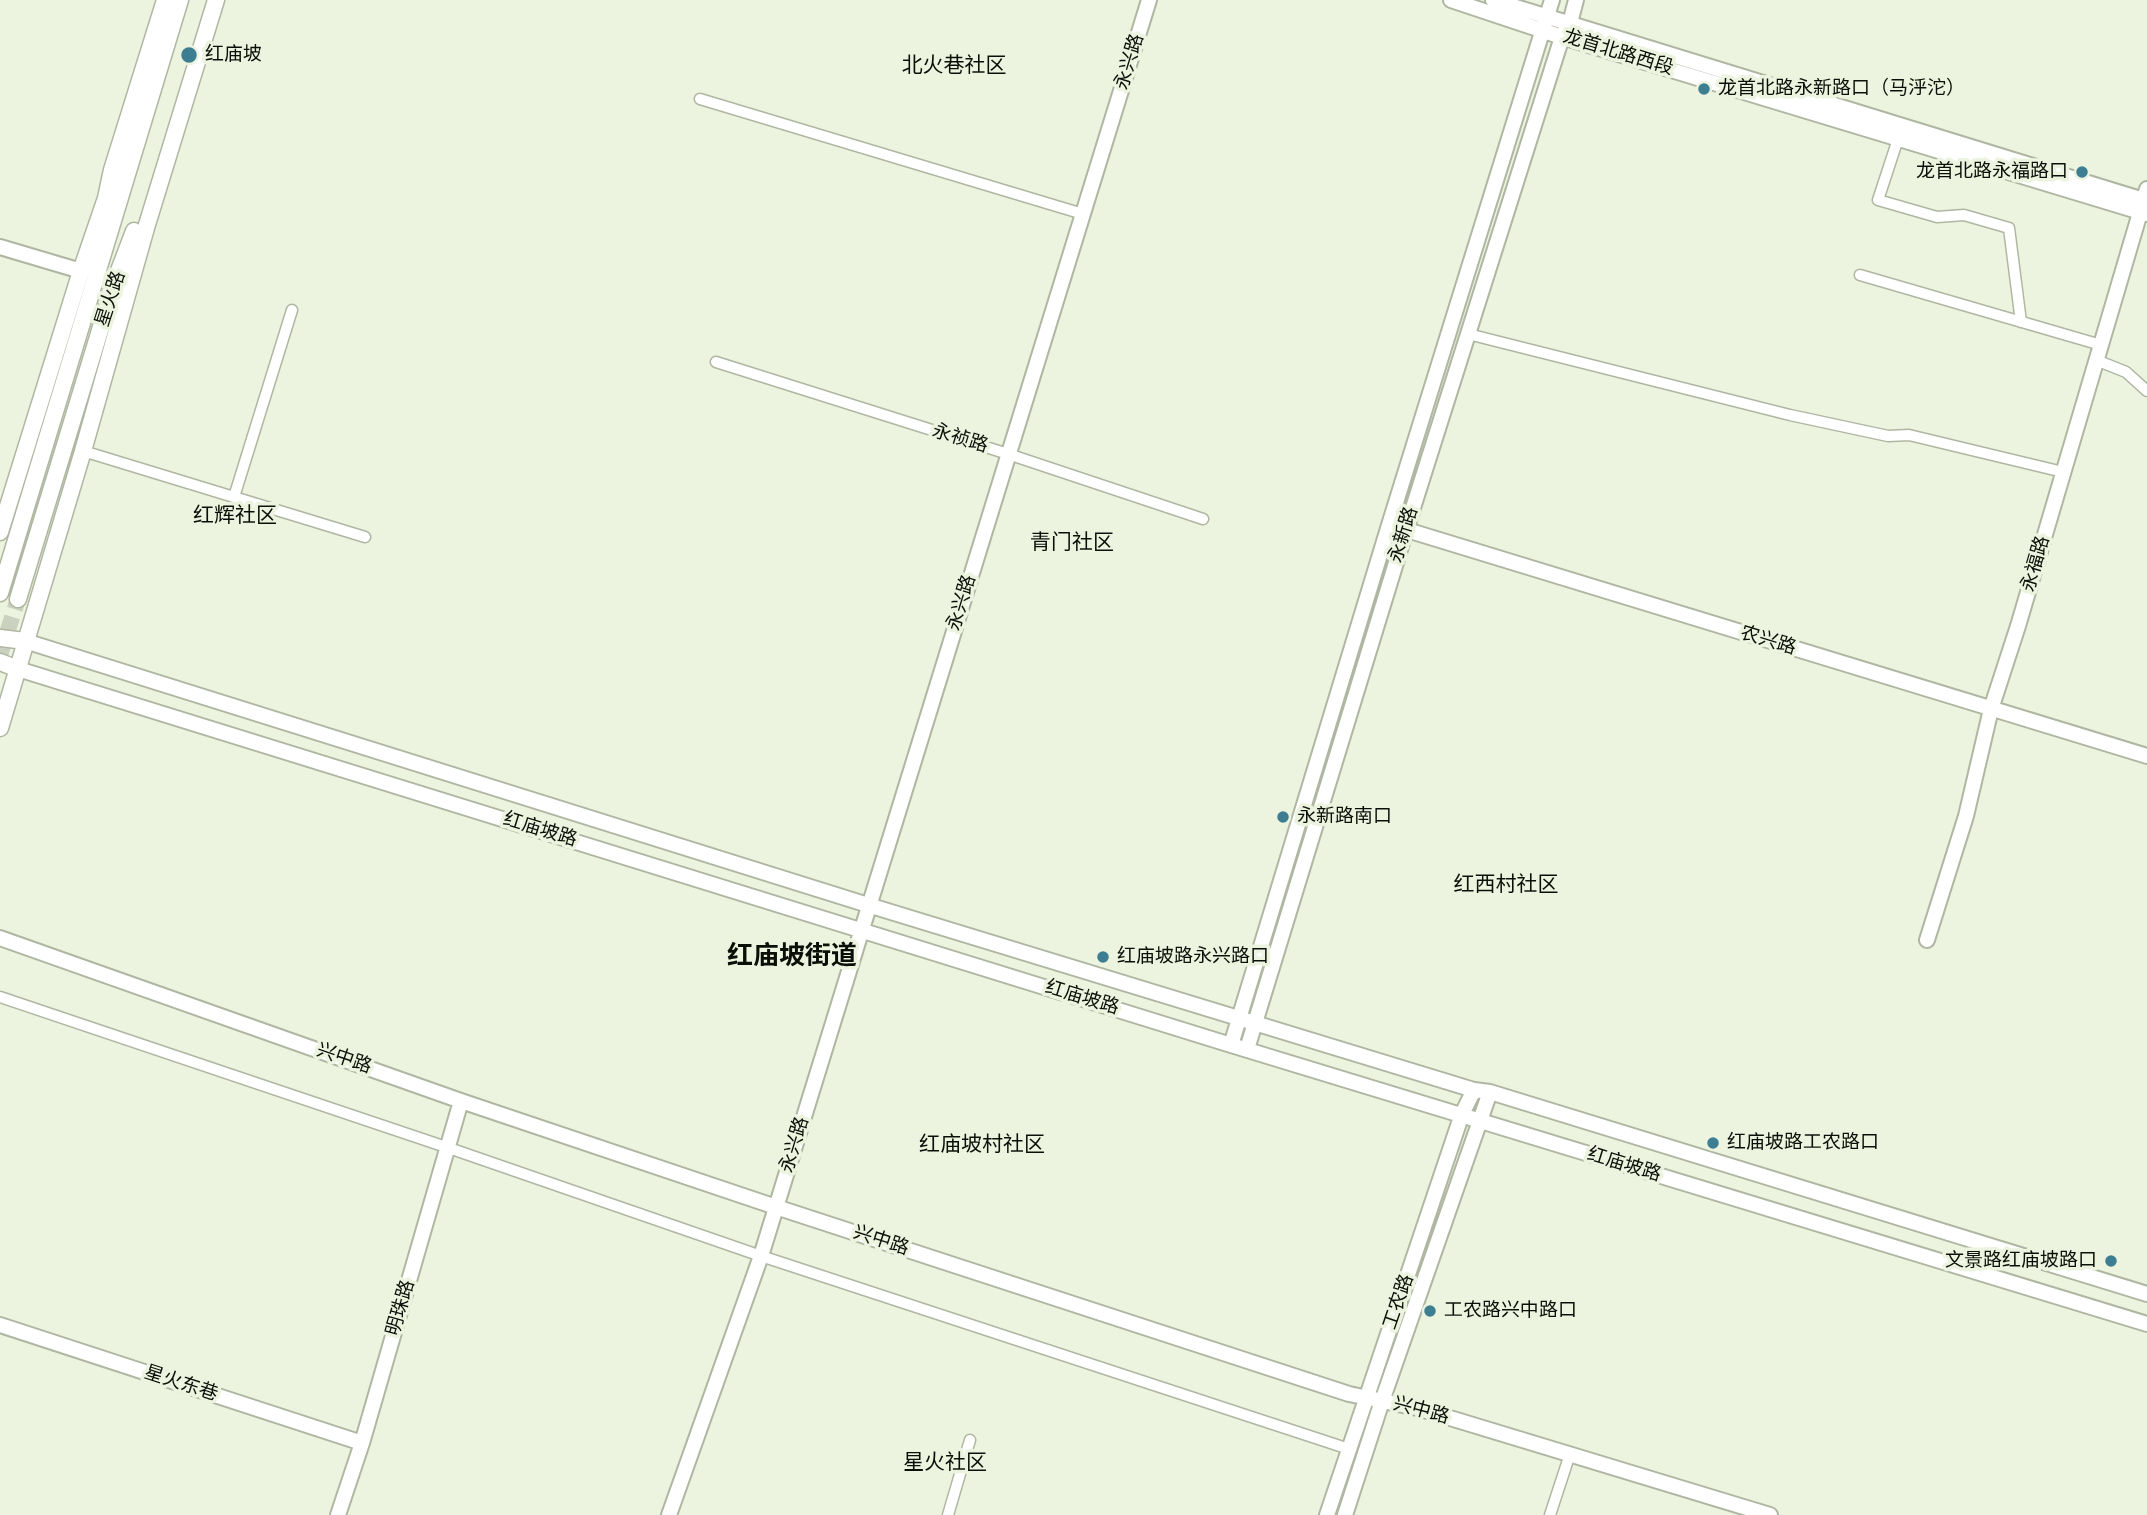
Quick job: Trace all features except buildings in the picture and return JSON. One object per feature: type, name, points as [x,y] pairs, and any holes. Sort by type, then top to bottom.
[{"type":"main road","points":[[0,533],[80,271],[143,96],[165,0]]},
{"type":"main road","name":"星火路","points":[[0,593],[110,237],[143,96],[180,0]]},
{"type":"main road","name":"星火路","points":[[18,599],[115,281],[130,246],[205,0]]},
{"type":"main road","points":[[0,728],[83,451],[137,258],[216,0]]},
{"type":"main road","name":"永兴路","points":[[669,1515],[761,1256],[1149,0]]},
{"type":"main road","name":"龙首北路西段","points":[[1451,0],[1545,23],[1570,23],[2145,203]]},
{"type":"main road","name":"龙首北路西段","points":[[1493,0],[1545,23],[1562,37],[1898,139],[2145,203]]},
{"type":"main road","name":"永新路","points":[[1231,1045],[1552,0]]},
{"type":"main road","name":"永新路","points":[[1247,1049],[1406,530],[1576,0]]},
{"type":"main road","points":[[106,198],[110,237]]},
{"type":"main road","name":"永福路","points":[[1927,940],[1966,816],[1991,709],[2145,203]]},
{"type":"main road","points":[[137,258],[141,207]]},
{"type":"main road","points":[[0,247],[80,271]]},
{"type":"main road","name":"农兴路","points":[[1389,525],[2147,756]]},
{"type":"main road","points":[[0,638],[25,640]]},
{"type":"main road","name":"红庙坡路","points":[[25,640],[868,905],[2147,1294]]},
{"type":"main road","points":[[0,662],[18,669]]},
{"type":"main road","name":"红庙坡路","points":[[18,669],[1231,1045],[2147,1324]]},
{"type":"main road","name":"兴中路","points":[[0,938],[461,1101],[776,1207],[1349,1394],[1417,1408],[1764,1514]]},
{"type":"main road","name":"工农路","points":[[1327,1515],[1462,1114],[1474,1090]]},
{"type":"main road","name":"工农路","points":[[1345,1515],[1490,1092]]},
{"type":"main road","name":"明珠路","points":[[338,1515],[362,1443],[461,1101]]},
{"type":"main road","name":"星火东巷","points":[[0,1325],[362,1443]]},
{"type":"street","points":[[700,99],[1083,215]]},
{"type":"street","points":[[1898,139],[1878,200],[1937,217],[1964,215],[2009,229],[2021,322]]},
{"type":"street","points":[[1860,275],[2021,322],[2098,353],[2126,372],[2147,391]]},
{"type":"street","points":[[233,496],[292,310]]},
{"type":"street","points":[[1468,334],[1790,415],[1888,436],[1909,435],[2063,472]]},
{"type":"street","name":"永祯路","points":[[716,362],[1203,519]]},
{"type":"street","points":[[83,451],[365,537]]},
{"type":"street","points":[[0,997],[761,1256],[1349,1449]]},
{"type":"street","points":[[948,1515],[970,1440]]},
{"type":"street","points":[[1550,1515],[1570,1454]]},
{"type":"tunnel","points":[[0,655],[18,599]]},
{"type":"place","name":"红庙坡","points":[[189,55]]},
{"type":"place","name":"龙首北路永新路口（马泘沱）","points":[[1704,89]]},
{"type":"place","name":"龙首北路永福路口","points":[[2082,172]]},
{"type":"place","name":"永新路南口","points":[[1283,817]]},
{"type":"place","name":"红庙坡路永兴路口","points":[[1103,957]]},
{"type":"place","name":"红庙坡路工农路口","points":[[1713,1143]]},
{"type":"place","name":"文景路红庙坡路口","points":[[2111,1261]]},
{"type":"place","name":"工农路兴中路口","points":[[1430,1311]]},
{"type":"district","name":"北火巷社区","points":[[954,66]]},
{"type":"district","name":"红辉社区","points":[[235,516]]},
{"type":"district","name":"青门社区","points":[[1072,543]]},
{"type":"district","name":"红西村社区","points":[[1506,885]]},
{"type":"district","name":"红庙坡街道","points":[[792,957]]},
{"type":"district","name":"红庙坡村社区","points":[[982,1145]]},
{"type":"district","name":"星火社区","points":[[945,1463]]}]
